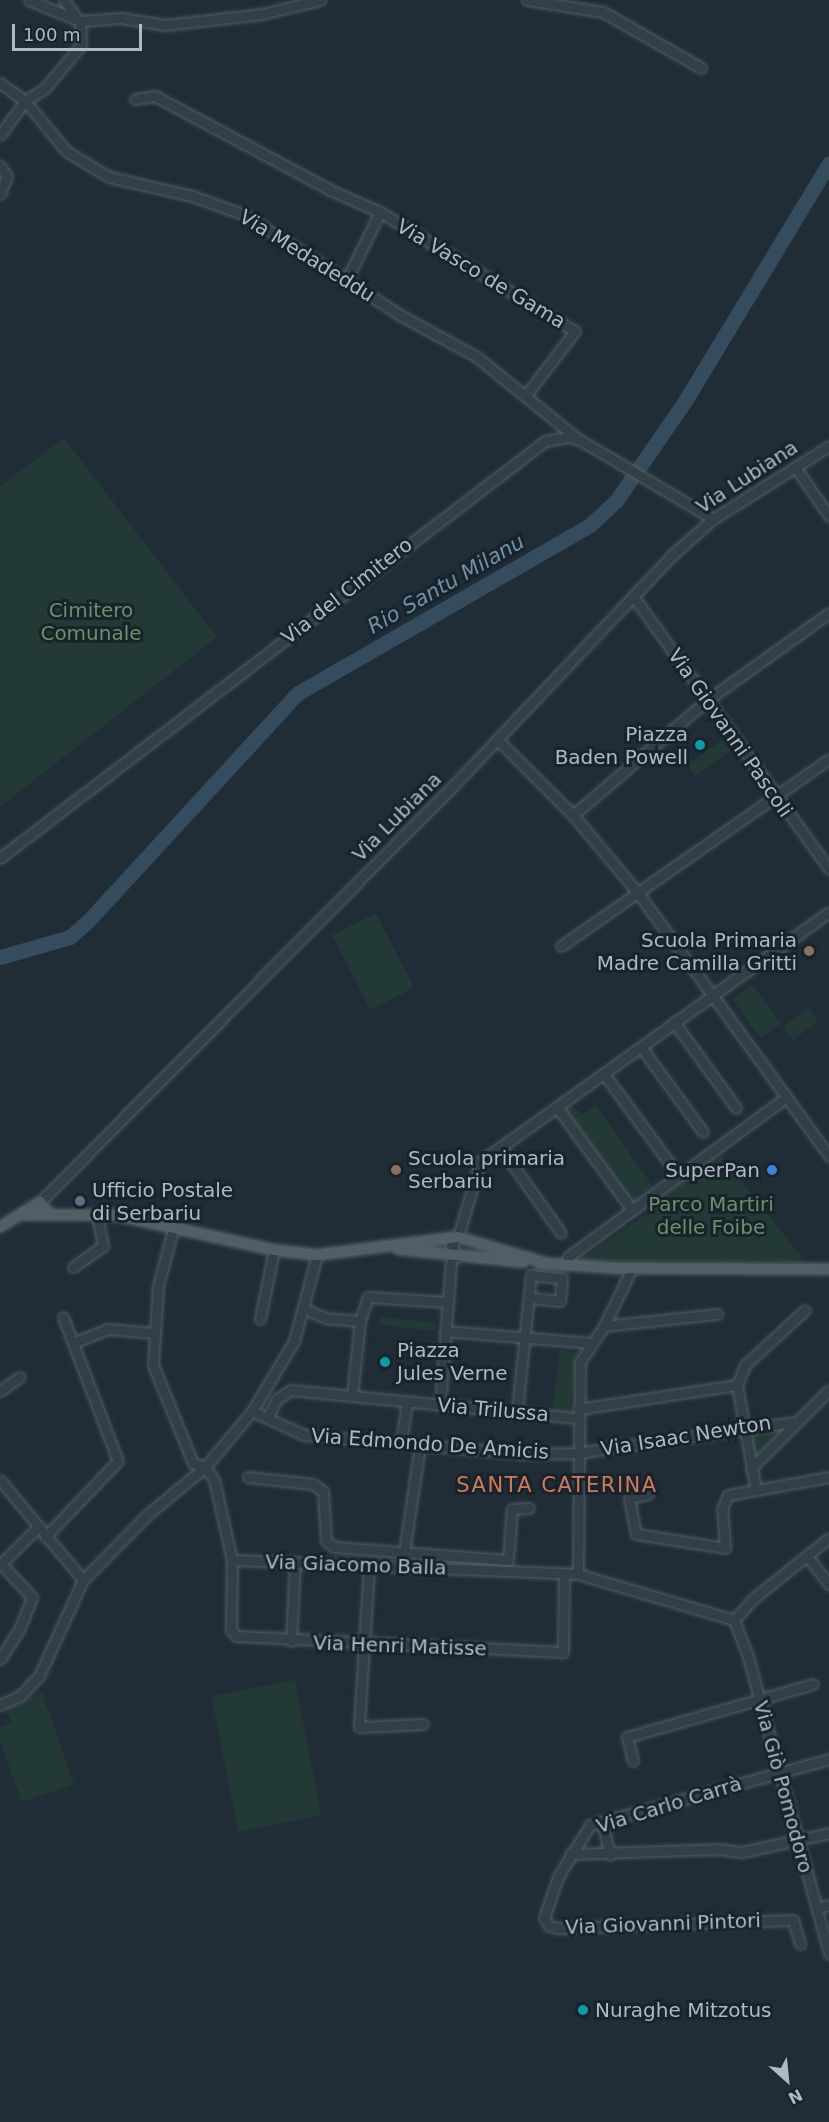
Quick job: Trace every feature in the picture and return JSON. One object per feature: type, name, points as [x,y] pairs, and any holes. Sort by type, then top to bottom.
[{"type":"main road","name":"Via Lubiana","points":[[0,1227],[23,1215],[40,1202]]},
{"type":"main road","points":[[40,1202],[50,1215]]},
{"type":"main road","points":[[23,1215],[97,1215],[174,1226],[274,1250],[317,1255],[347,1248],[380,1247],[458,1237],[544,1263]]},
{"type":"main road","points":[[380,1247],[454,1260],[632,1269],[829,1269]]},
{"type":"street","points":[[29,0],[80,21],[121,18],[165,25],[262,14],[320,0]]},
{"type":"street","points":[[0,135],[25,101],[45,88],[81,45],[80,21],[64,0]]},
{"type":"street","points":[[527,0],[603,12],[701,68]]},
{"type":"street","name":"Via Medadeddu","points":[[0,83],[25,101],[66,151],[109,177],[192,196],[245,215],[400,315],[477,357],[580,440]]},
{"type":"street","name":"Via Vasco de Gama","points":[[135,99],[155,96],[330,190],[380,212],[575,331],[526,395]]},
{"type":"street","points":[[0,166],[7,176],[0,195]]},
{"type":"street","name":"Via Vasco de Gama","points":[[347,279],[380,212]]},
{"type":"street","name":"Via del Cimitero","points":[[0,858],[532,447],[557,438],[580,440]]},
{"type":"street","points":[[580,440],[713,519]]},
{"type":"street","name":"Via Lubiana","points":[[40,1202],[498,740],[633,596],[713,519],[829,446]]},
{"type":"street","points":[[795,467],[829,516]]},
{"type":"street","name":"Via Giovanni Pascoli","points":[[633,596],[774,796],[829,869]]},
{"type":"street","points":[[573,815],[706,701],[829,613]]},
{"type":"street","points":[[498,740],[573,815],[638,893],[829,1156]]},
{"type":"street","points":[[561,946],[829,759]]},
{"type":"street","points":[[440,1405],[445,1331],[454,1260],[451,1245],[458,1237],[480,1162],[829,912]]},
{"type":"street","points":[[674,1022],[736,1108]]},
{"type":"street","points":[[640,1047],[703,1132]]},
{"type":"street","points":[[604,1074],[679,1176]]},
{"type":"street","points":[[567,1264],[568,1257],[787,1097]]},
{"type":"street","points":[[556,1107],[632,1210]]},
{"type":"street","points":[[500,1147],[561,1233]]},
{"type":"street","points":[[73,1268],[103,1246],[97,1215]]},
{"type":"street","points":[[174,1226],[158,1286],[153,1365],[193,1463],[205,1467],[214,1480],[232,1560]]},
{"type":"street","points":[[260,1319],[274,1250]]},
{"type":"street","points":[[0,1705],[21,1695],[39,1676],[83,1580],[148,1514],[205,1467],[252,1411],[294,1341],[317,1255]]},
{"type":"street","points":[[578,1574],[577,1453],[580,1362],[604,1326],[632,1269]]},
{"type":"street","points":[[352,1396],[364,1301],[373,1295],[448,1302]]},
{"type":"street","points":[[518,1412],[529,1298]]},
{"type":"street","points":[[303,1308],[325,1318],[360,1321]]},
{"type":"street","points":[[756,1490],[737,1385],[745,1365],[805,1310]]},
{"type":"street","points":[[604,1326],[717,1314]]},
{"type":"street","points":[[45,1537],[118,1461],[63,1317]]},
{"type":"street","points":[[74,1343],[107,1329],[154,1333]]},
{"type":"street","points":[[445,1331],[592,1343]]},
{"type":"street","points":[[0,1391],[19,1377]]},
{"type":"street","name":"Via Trilussa","points":[[267,1418],[277,1399],[291,1390],[518,1412],[578,1413],[737,1385]]},
{"type":"street","points":[[751,1468],[794,1422],[829,1390]]},
{"type":"street","points":[[402,1443],[407,1402]]},
{"type":"street","name":"Via Edmondo De Amicis","points":[[252,1411],[304,1435],[502,1453],[577,1453]]},
{"type":"street","name":"Via Isaac Newton","points":[[577,1453],[794,1422]]},
{"type":"street","points":[[404,1551],[420,1446]]},
{"type":"street","points":[[648,1494],[629,1498],[636,1534],[724,1548],[723,1500],[728,1495],[829,1476]]},
{"type":"street","points":[[248,1477],[313,1484],[323,1491],[326,1540],[334,1546],[508,1560],[512,1509],[529,1508]]},
{"type":"street","points":[[0,1480],[37,1528],[83,1580]]},
{"type":"street","points":[[0,1659],[19,1630],[32,1597],[1,1564],[37,1528]]},
{"type":"street","points":[[734,1620],[829,1538]]},
{"type":"street","points":[[807,1556],[829,1584]]},
{"type":"street","name":"Via Giacomo Balla","points":[[232,1560],[578,1574],[734,1620]]},
{"type":"street","name":"Via Henri Matisse","points":[[232,1560],[231,1630],[245,1638],[367,1645],[563,1652],[564,1573]]},
{"type":"street","points":[[291,1641],[295,1563]]},
{"type":"street","points":[[369,1566],[367,1645],[360,1727],[423,1724]]},
{"type":"street","name":"Via Giò Pomodoro","points":[[734,1620],[760,1700],[829,1954]]},
{"type":"street","points":[[633,1761],[627,1737],[813,1684]]},
{"type":"street","name":"Via Carlo Carrà","points":[[570,1854],[590,1826],[602,1821],[829,1759]]},
{"type":"street","points":[[602,1821],[610,1855]]},
{"type":"street","points":[[570,1854],[610,1855],[717,1849],[742,1852],[798,1842],[829,1833]]},
{"type":"street","name":"Via Giovanni Pintori","points":[[570,1854],[558,1876],[544,1918],[549,1926],[793,1920],[800,1944]]},
{"type":"street","points":[[817,1908],[829,1905]]},
{"type":"green space","name":"Cimitero Comunale","points":[[64,438],[217,637],[0,807],[0,486]]},
{"type":"green space","points":[[723,739],[731,750],[696,776],[687,765]]},
{"type":"green space","points":[[376,913],[414,988],[370,1010],[332,935]]},
{"type":"green space","points":[[752,984],[781,1024],[761,1038],[732,999]]},
{"type":"green space","points":[[808,1008],[818,1022],[793,1040],[783,1026]]},
{"type":"green space","points":[[570,1105],[583,1114],[596,1105],[654,1188],[633,1204],[565,1110]]},
{"type":"green space","name":"Parco Martiri delle Foibe","points":[[719,1153],[806,1262],[579,1261],[648,1213],[651,1203]]},
{"type":"green space","points":[[381,1317],[437,1323],[436,1331],[380,1325]]},
{"type":"green space","points":[[560,1350],[577,1352],[569,1414],[552,1412]]},
{"type":"green space","points":[[783,1427],[755,1457],[750,1432]]},
{"type":"green space","points":[[295,1680],[321,1815],[238,1832],[212,1696]]},
{"type":"green space","points":[[42,1693],[74,1784],[22,1802],[0,1741],[0,1727],[12,1723],[6,1706]]},
{"type":"waterway","name":"Rio Santu Milanu","points":[[0,957],[70,937],[89,920],[298,693],[590,525],[616,501],[685,401],[829,163]]},
{"type":"place","name":"Piazza Baden Powell","points":[[700,745]]},
{"type":"place","name":"Scuola Primaria Madre Camilla Gritti","points":[[809,951]]},
{"type":"place","name":"Scuola primaria Serbariu","points":[[396,1170]]},
{"type":"place","name":"SuperPan","points":[[772,1170]]},
{"type":"place","name":"Ufficio Postale di Serbariu","points":[[80,1201]]},
{"type":"place","name":"Piazza Jules Verne","points":[[385,1362]]},
{"type":"place","name":"Nuraghe Mitzotus","points":[[583,2010]]},
{"type":"district","name":"SANTA CATERINA","points":[[557,1485]]}]
